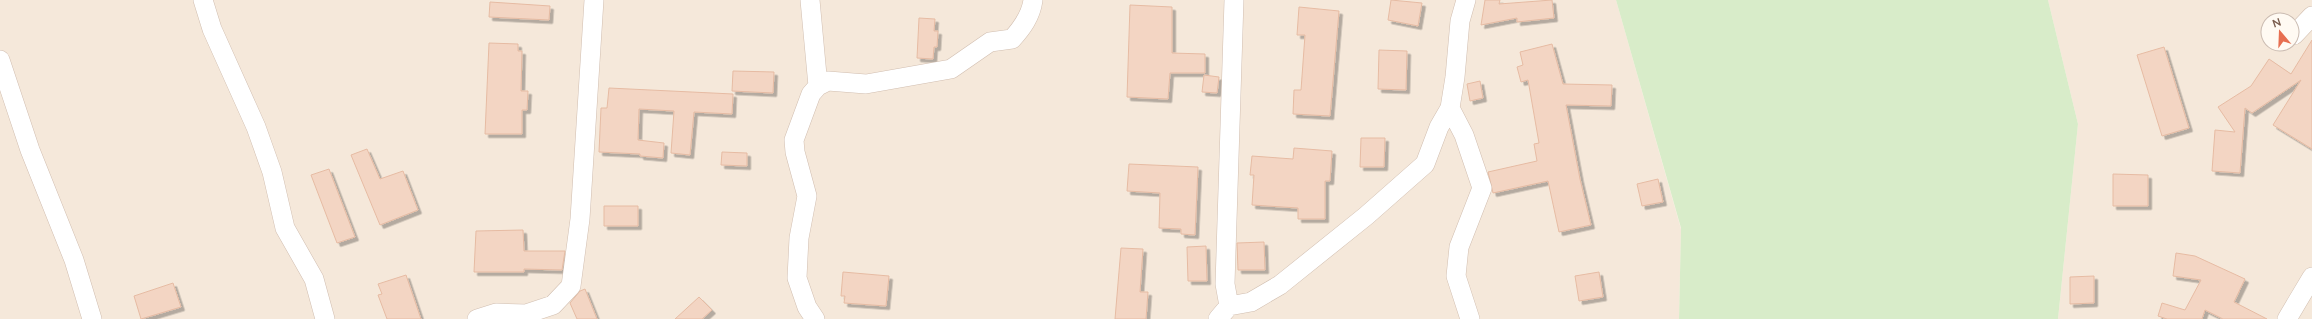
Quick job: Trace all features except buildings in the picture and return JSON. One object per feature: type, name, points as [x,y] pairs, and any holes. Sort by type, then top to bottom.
[{"type":"street","points":[[203,0],[212,29],[256,126],[272,172],[285,228],[314,280],[325,319]]},
{"type":"street","points":[[477,319],[496,313],[526,314],[553,305],[570,286],[580,219],[594,0]]},
{"type":"street","points":[[810,0],[818,86]]},
{"type":"street","points":[[815,319],[807,307],[797,278],[799,238],[807,196],[795,152],[794,140],[811,94],[818,86],[828,81],[866,84],[951,70],[990,42],[1012,39],[1023,27],[1032,10],[1033,0]]},
{"type":"street","points":[[1234,0],[1226,284],[1223,312],[1252,302],[1280,285],[1360,220],[1425,164],[1439,127],[1450,108],[1456,77],[1460,20],[1466,0]]},
{"type":"street","points":[[2300,29],[2312,16]]},
{"type":"street","points":[[0,60],[30,150],[74,260],[92,319]]},
{"type":"street","points":[[1450,108],[1464,135],[1482,188],[1459,247],[1458,254],[1456,276],[1470,319]]},
{"type":"street","points":[[2287,319],[2312,277]]},
{"type":"shaded area","points":[[0,0],[1616,0],[1681,229],[1679,319],[0,319]]},
{"type":"shaded area","points":[[2048,0],[2312,0],[2312,319],[2058,319],[2078,124]]},
{"type":"green space","points":[[1616,0],[2048,0],[2078,124],[2058,319],[1679,319],[1681,228]]}]
